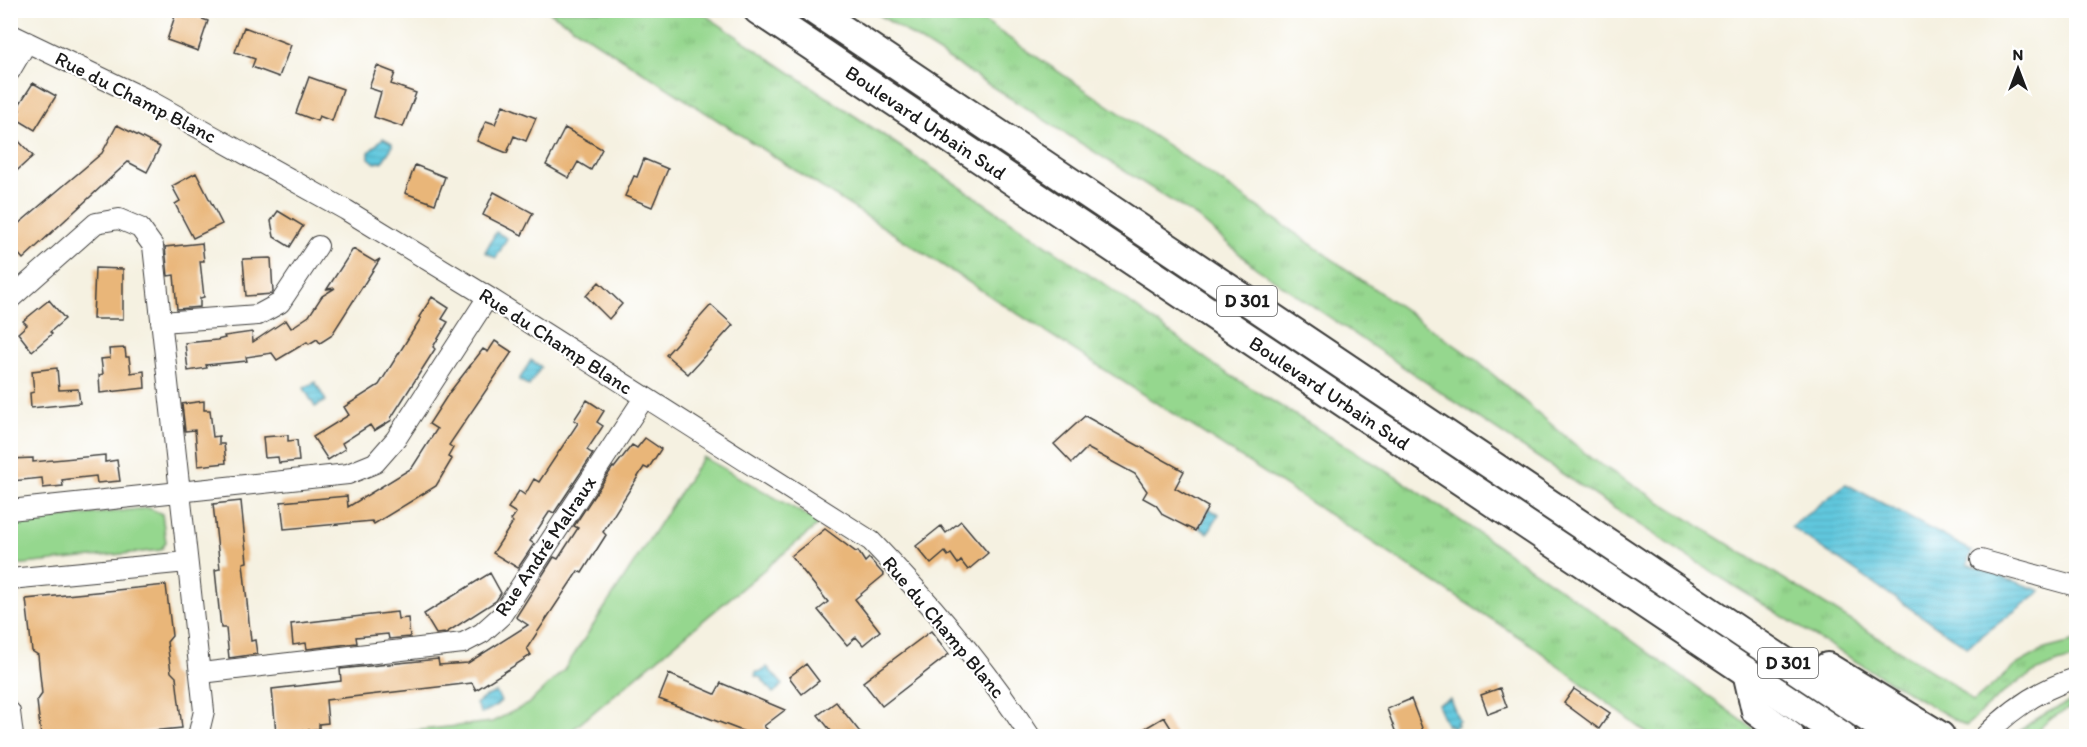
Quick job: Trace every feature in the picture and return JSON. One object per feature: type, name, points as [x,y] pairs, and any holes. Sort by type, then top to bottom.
[{"type":"highway","name":"Boulevard Urbain Sud","points":[[758,10],[1842,736]]},
{"type":"highway","name":"Boulevard Urbain Sud","points":[[814,10],[1895,736]]},
{"type":"highway","points":[[1680,591],[1717,594],[1847,680],[1940,736]]},
{"type":"highway","points":[[1747,672],[1756,711],[1790,736]]},
{"type":"street","points":[[10,71],[19,38]]},
{"type":"street","name":"Rue du Champ Blanc","points":[[19,38],[152,102],[346,210],[488,297],[871,541],[919,590],[1010,705],[1030,736]]},
{"type":"street","points":[[10,299],[96,223],[119,219],[141,228],[153,246],[201,673],[204,711],[198,736]]},
{"type":"street","points":[[161,322],[258,315],[280,303],[318,246]]},
{"type":"street","points":[[10,510],[348,474],[375,463],[396,439],[488,297]]},
{"type":"street","name":"Rue André Malraux","points":[[201,673],[462,643],[482,633],[501,616],[644,398]]},
{"type":"street","points":[[1981,560],[2076,586]]},
{"type":"street","points":[[10,579],[188,562]]},
{"type":"street","points":[[1989,732],[2030,699],[2045,690],[2076,678]]},
{"type":"street","points":[[10,712],[13,736]]},
{"type":"green space","points":[[548,11],[699,11],[1100,281],[1220,369],[1401,480],[1575,599],[1763,736],[1651,736],[1530,644]]},
{"type":"green space","points":[[873,11],[969,11],[1232,189],[1476,360],[1593,460],[1953,684],[1973,702],[2016,665],[2045,649],[2076,641],[2076,658],[2043,668],[2016,683],[1966,726],[1875,673],[1695,561],[1256,268],[1197,217]]},
{"type":"green space","points":[[703,457],[820,523],[565,736],[368,736],[492,722],[528,704],[564,670]]},
{"type":"green space","points":[[149,508],[162,514],[166,542],[161,550],[14,565],[11,563],[11,538],[16,522]]},
{"type":"green space","points":[[2076,700],[2076,705],[2051,718],[2031,736],[2014,736],[2028,724]]},
{"type":"water","points":[[383,138],[392,143],[392,147],[382,162],[375,163],[369,158],[369,152]]},
{"type":"water","points":[[496,232],[507,238],[496,258],[485,252]]},
{"type":"water","points":[[531,360],[541,367],[529,386],[519,380]]},
{"type":"water","points":[[315,382],[326,401],[315,407],[304,388]]},
{"type":"water","points":[[1846,484],[1972,551],[1967,564],[2041,591],[1967,647],[1791,527]]},
{"type":"water","points":[[1209,509],[1219,514],[1208,533],[1199,528]]},
{"type":"water","points":[[767,667],[783,685],[773,693],[761,678],[755,676],[756,672],[761,672]]},
{"type":"water","points":[[496,692],[501,701],[481,713],[476,704]]},
{"type":"water","points":[[1450,699],[1459,721],[1456,722],[1458,725],[1452,728],[1450,724],[1447,726],[1437,704]]},
{"type":"building","points":[[177,10],[208,21],[198,51],[167,40]]},
{"type":"building","points":[[244,27],[291,45],[279,77],[252,67],[255,59],[235,52]]},
{"type":"building","points":[[377,66],[395,73],[391,84],[416,93],[403,127],[374,117],[381,92],[369,88]]},
{"type":"building","points":[[309,77],[343,89],[332,121],[319,116],[317,121],[296,113]]},
{"type":"building","points":[[33,83],[56,96],[35,130],[15,118],[20,110],[17,108]]},
{"type":"building","points":[[503,105],[536,118],[526,141],[514,136],[507,153],[477,141],[486,121],[495,124]]},
{"type":"building","points":[[117,125],[160,147],[147,172],[128,162],[23,259],[10,244],[10,231],[102,153]]},
{"type":"building","points":[[565,128],[602,149],[591,170],[578,162],[569,178],[546,165]]},
{"type":"building","points":[[10,132],[33,156],[10,177]]},
{"type":"building","points":[[644,159],[668,169],[652,207],[625,196],[634,176],[637,177]]},
{"type":"building","points":[[415,165],[445,177],[435,204],[405,193]]},
{"type":"building","points":[[196,173],[222,224],[193,238],[175,204],[180,201],[172,186]]},
{"type":"building","points":[[494,192],[533,213],[522,235],[483,215]]},
{"type":"building","points":[[278,211],[303,226],[290,247],[274,237],[271,221]]},
{"type":"building","points":[[202,243],[204,261],[200,261],[204,297],[200,298],[200,307],[177,309],[174,275],[168,276],[165,247]]},
{"type":"building","points":[[353,249],[375,262],[380,259],[331,336],[320,343],[317,339],[309,344],[307,342],[277,360],[272,353],[246,357],[247,361],[206,365],[207,368],[188,371],[185,343],[217,340],[225,338],[224,336],[252,332],[253,342],[286,320],[291,328],[309,316],[322,296],[335,288],[327,289]]},
{"type":"building","points":[[271,258],[272,294],[246,296],[243,259]]},
{"type":"building","points":[[95,268],[123,269],[123,319],[93,319]]},
{"type":"building","points":[[599,282],[622,304],[609,319],[586,296]]},
{"type":"building","points":[[432,297],[449,308],[442,319],[448,322],[433,347],[435,349],[391,418],[392,420],[374,431],[370,425],[342,443],[345,449],[328,460],[313,437],[349,415],[344,407],[379,385]]},
{"type":"building","points":[[49,300],[65,319],[32,351],[18,333],[27,325],[23,321]]},
{"type":"building","points":[[711,305],[733,325],[688,374],[666,355]]},
{"type":"building","points":[[495,341],[512,352],[449,445],[453,448],[448,457],[452,459],[436,486],[374,524],[372,521],[284,529],[281,502],[347,496],[348,507],[412,468],[437,429],[429,424],[449,393],[483,349],[488,352]]},
{"type":"building","points":[[125,348],[131,373],[144,371],[145,388],[100,393],[99,375],[103,374],[101,359],[110,358],[109,349]]},
{"type":"building","points":[[57,368],[59,390],[78,389],[80,403],[31,408],[30,393],[34,392],[32,371]]},
{"type":"building","points":[[587,400],[604,411],[597,422],[603,426],[587,450],[593,454],[554,513],[550,511],[530,541],[534,544],[518,568],[493,553],[513,522],[511,520],[516,513],[508,508],[519,491],[525,495],[534,479],[539,482],[578,423],[574,420]]},
{"type":"building","points":[[204,401],[204,410],[210,410],[213,437],[219,436],[219,444],[224,444],[226,463],[198,466],[195,430],[185,431],[182,404]]},
{"type":"building","points":[[1085,416],[1184,471],[1175,488],[1208,507],[1195,531],[1163,515],[1156,505],[1143,498],[1147,491],[1135,474],[1087,448],[1072,463],[1054,444]]},
{"type":"building","points":[[288,435],[288,441],[297,440],[299,461],[279,463],[278,457],[265,458],[263,437]]},
{"type":"building","points":[[645,438],[661,449],[648,469],[644,467],[603,532],[606,535],[582,573],[578,571],[527,648],[531,655],[476,690],[472,683],[326,700],[328,723],[319,724],[319,729],[276,733],[272,689],[341,681],[340,669],[438,659],[439,665],[468,663],[528,625],[516,617],[554,557],[558,559],[578,528],[574,526],[613,467],[632,445],[637,448]]},
{"type":"building","points":[[105,455],[105,462],[117,460],[120,481],[97,483],[96,476],[62,480],[63,486],[43,488],[42,478],[12,481],[10,459],[33,458],[33,462]]},
{"type":"building","points":[[241,501],[247,562],[243,563],[251,641],[255,640],[257,654],[229,658],[226,628],[221,628],[215,570],[220,569],[213,504]]},
{"type":"building","points":[[961,521],[988,553],[968,570],[961,561],[958,564],[951,554],[948,556],[945,552],[931,564],[916,546],[941,526],[946,533]]},
{"type":"building","points":[[825,529],[856,552],[858,551],[865,562],[869,558],[884,575],[855,599],[880,631],[863,645],[856,637],[847,645],[818,610],[828,602],[791,556]]},
{"type":"building","points":[[490,573],[501,593],[496,601],[446,633],[436,634],[424,614]]},
{"type":"building","points":[[166,585],[172,636],[167,642],[171,672],[176,677],[182,728],[99,736],[41,736],[37,701],[42,694],[38,655],[32,651],[26,599]]},
{"type":"building","points":[[397,612],[398,619],[408,618],[410,637],[389,639],[388,634],[356,637],[357,643],[307,649],[306,643],[293,645],[291,624]]},
{"type":"building","points":[[931,631],[949,654],[882,706],[863,682]]},
{"type":"building","points":[[806,664],[819,681],[802,694],[789,677]]},
{"type":"building","points":[[669,674],[715,694],[721,683],[785,710],[764,726],[773,736],[752,736],[659,699]]},
{"type":"building","points":[[1500,688],[1507,707],[1488,714],[1481,695]]},
{"type":"building","points":[[1574,689],[1610,713],[1599,729],[1564,703]]},
{"type":"building","points":[[1411,699],[1425,736],[1397,736],[1387,709]]},
{"type":"building","points":[[836,702],[863,736],[835,736],[818,715]]},
{"type":"building","points":[[1164,717],[1176,736],[1132,736]]}]
